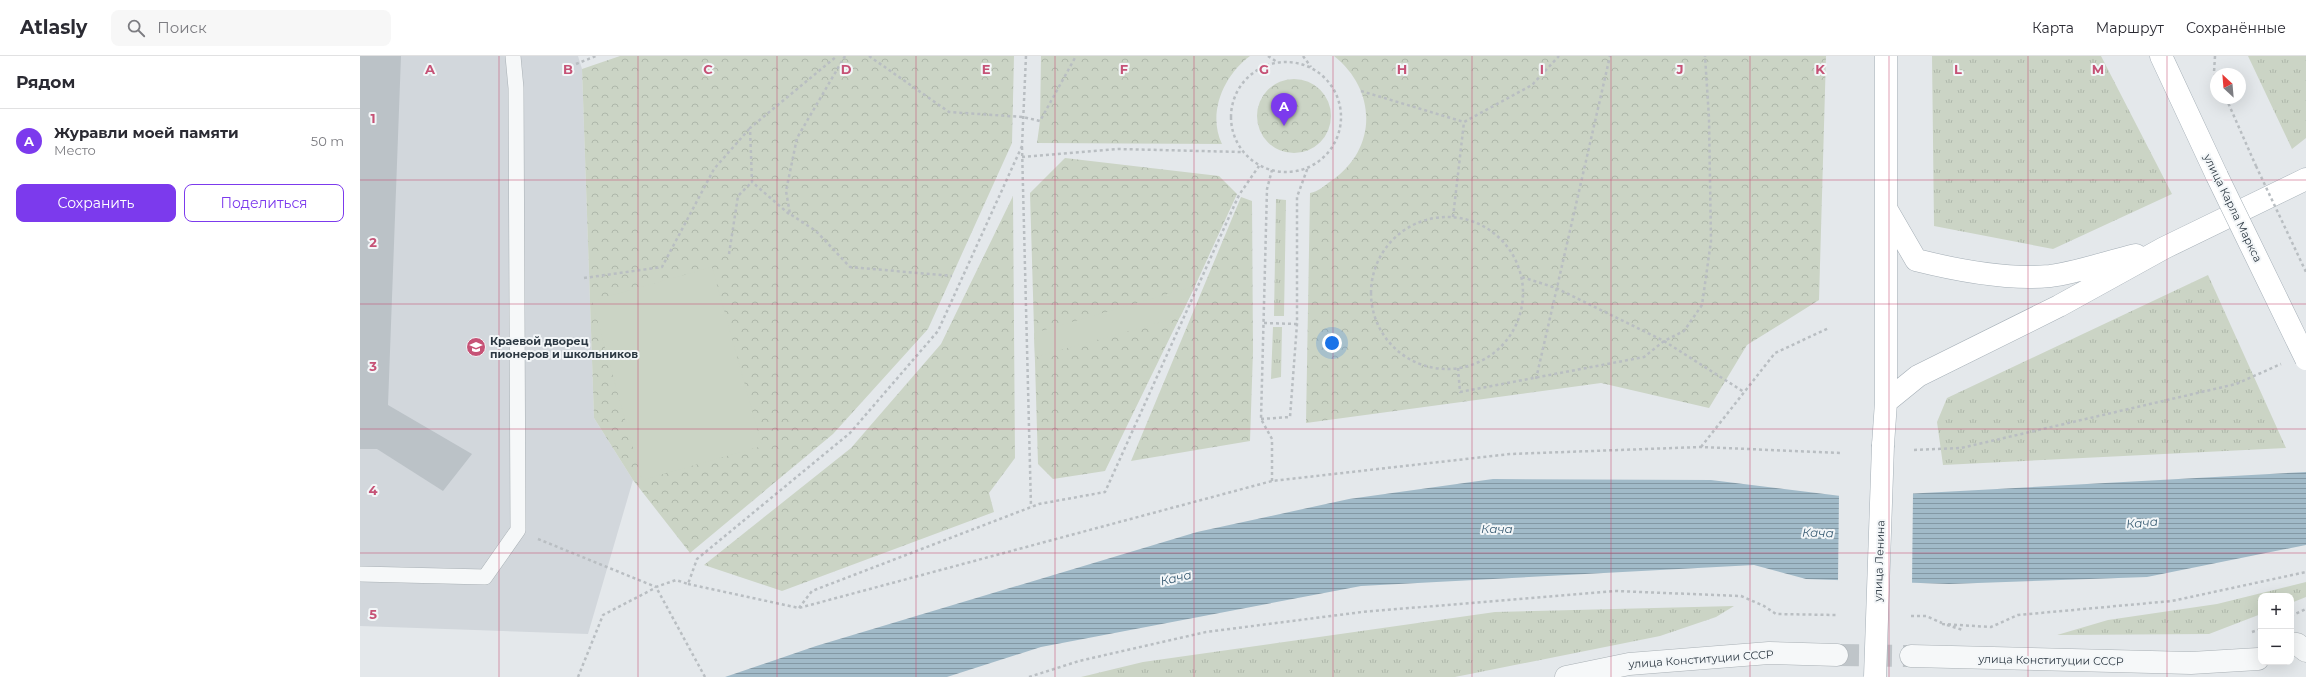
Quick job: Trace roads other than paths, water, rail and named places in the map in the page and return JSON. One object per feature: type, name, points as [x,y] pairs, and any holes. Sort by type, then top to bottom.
[{"type":"main road","name":"улица Ленина","points":[[1875,677],[1883,445],[1886,402],[1886,56]]},
{"type":"main road","name":"улица Карла Маркса","points":[[2162,56],[2217,176],[2306,359]]},
{"type":"main road","points":[[1886,402],[1918,376],[2059,306],[2164,248],[2306,179]]},
{"type":"main road","points":[[1886,208],[1916,260],[1963,270],[1994,274],[2050,276],[2164,248]]},
{"type":"street","name":"улица Конституции СССР","points":[[1566,677],[1629,664],[1769,653],[1837,655]]},
{"type":"street","name":"улица Конституции СССР","points":[[1910,656],[2191,663]]},
{"type":"street","points":[[2191,663],[2258,663]]},
{"type":"street","points":[[2191,663],[2236,677]]},
{"type":"lane","points":[[360,574],[485,577],[518,530],[516,96],[513,56]]},
{"type":"water","name":"Кача","points":[[2306,472],[2306,545],[2147,577],[1949,584],[1806,579],[1754,565],[1361,586],[1041,647],[947,677],[725,677],[816,646],[1197,532],[1349,499],[1493,479],[1711,480],[1849,497]]},
{"type":"tunnel","points":[[1837,655],[1911,656]]},
{"type":"place","name":"Журавли моей памяти","points":[[1284,126]]},
{"type":"place","name":"Краевой дворец пионеров и школьников","points":[[476,347]]}]
